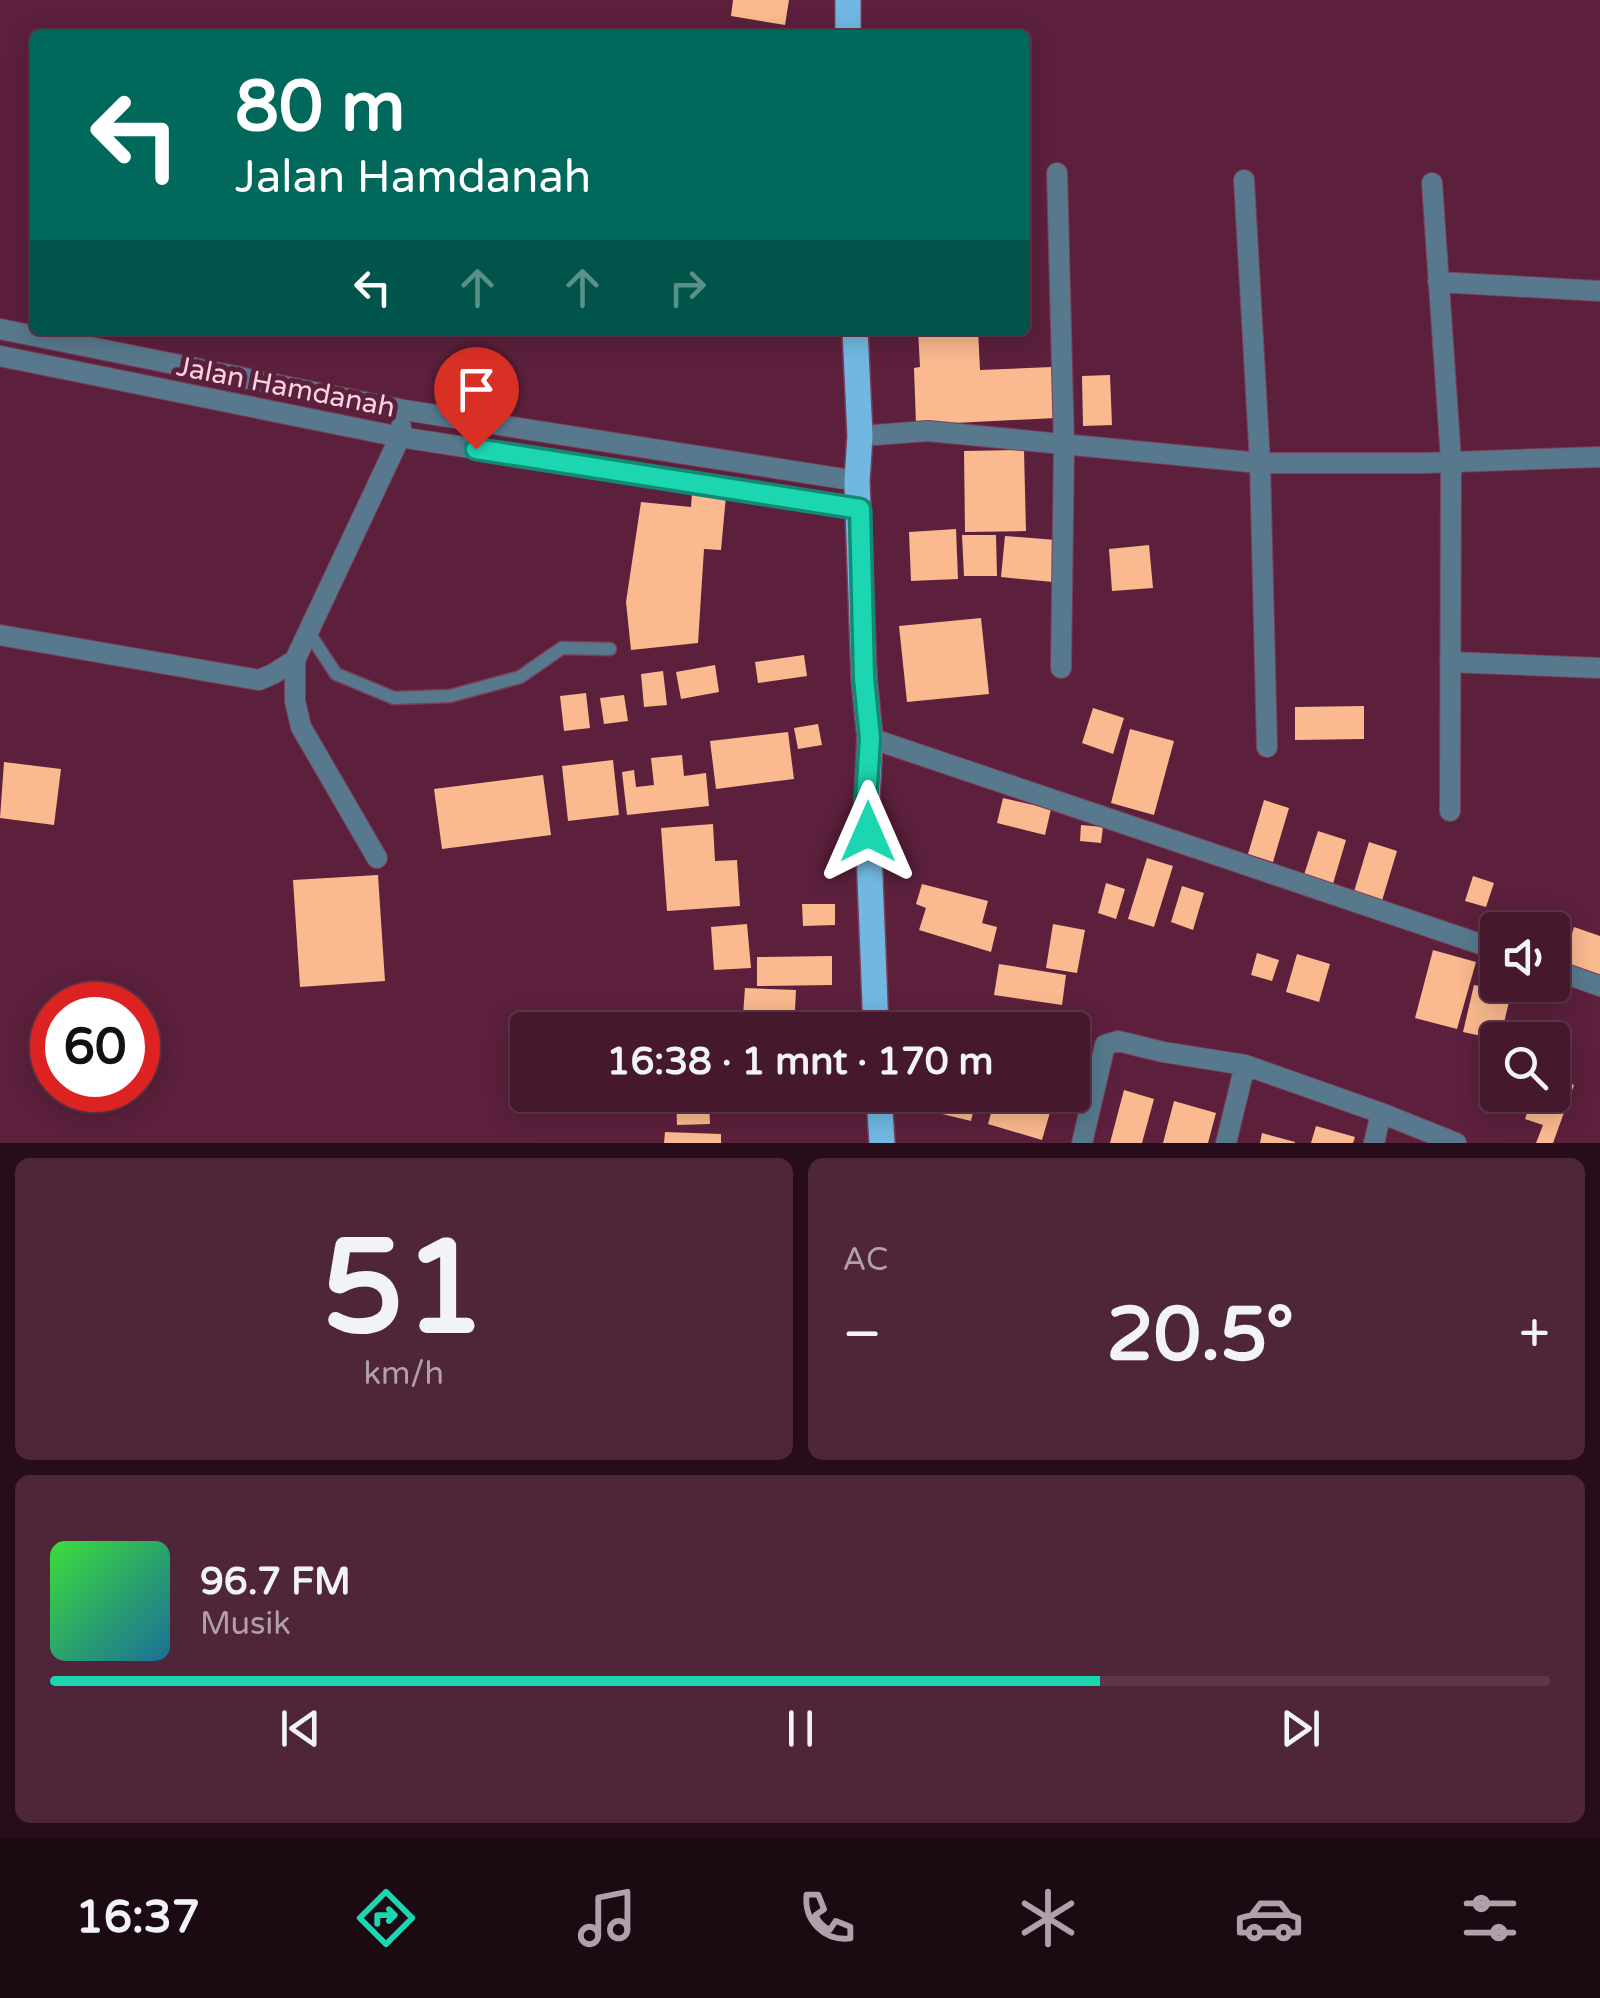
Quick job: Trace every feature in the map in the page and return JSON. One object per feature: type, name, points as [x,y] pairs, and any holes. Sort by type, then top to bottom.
[{"type":"main road","points":[[848,0],[848,30]]},
{"type":"main road","points":[[855,335],[875,1012]]},
{"type":"main road","points":[[880,1112],[882,1143]]},
{"type":"street","points":[[1057,173],[1064,445],[1062,668]]},
{"type":"street","points":[[1244,180],[1260,463],[1267,747]]},
{"type":"street","points":[[1432,183],[1450,460],[1450,812]]},
{"type":"street","points":[[1438,282],[1600,291]]},
{"type":"street","name":"Jalan Hamdanah","points":[[0,329],[404,410],[857,482]]},
{"type":"street","name":"Jalan Hamdanah","points":[[0,356],[400,437],[860,509]]},
{"type":"street","points":[[377,858],[301,727],[295,701],[295,660],[400,437],[404,410]]},
{"type":"street","points":[[860,436],[928,432],[1260,463],[1600,457]]},
{"type":"street","points":[[0,635],[259,680],[295,660]]},
{"type":"street","points":[[1450,662],[1600,668]]},
{"type":"street","points":[[870,738],[1480,944]]},
{"type":"street","points":[[1570,975],[1600,986]]},
{"type":"street","points":[[1082,1143],[1105,1046],[1118,1041],[1245,1065],[1456,1143]]},
{"type":"street","points":[[1226,1143],[1245,1065]]},
{"type":"street","points":[[1374,1143],[1381,1113]]},
{"type":"lane","points":[[309,633],[336,674],[394,698],[450,696],[520,678],[562,648],[610,650]]},
{"type":"building","points":[[733,0],[789,0],[785,25],[731,16]]},
{"type":"building","points":[[918,335],[978,335],[980,370],[1052,367],[1055,418],[916,425],[914,368],[920,367]]},
{"type":"building","points":[[1110,375],[1112,425],[1083,426],[1082,376]]},
{"type":"building","points":[[1024,450],[1026,531],[965,532],[964,451]]},
{"type":"building","points":[[692,493],[726,496],[721,550],[704,549],[698,643],[631,650],[626,602],[641,502],[691,507]]},
{"type":"building","points":[[956,529],[958,579],[911,581],[909,532]]},
{"type":"building","points":[[962,535],[996,535],[997,576],[964,576]]},
{"type":"building","points":[[1005,536],[1056,540],[1053,582],[1001,577]]},
{"type":"building","points":[[1149,545],[1153,588],[1112,591],[1109,549]]},
{"type":"building","points":[[981,618],[989,694],[907,702],[899,626]]},
{"type":"building","points":[[804,655],[807,676],[758,683],[755,662]]},
{"type":"building","points":[[715,665],[719,692],[681,699],[676,672]]},
{"type":"building","points":[[663,671],[667,705],[644,707],[641,674]]},
{"type":"building","points":[[586,693],[590,728],[564,731],[560,696]]},
{"type":"building","points":[[624,695],[628,721],[604,724],[600,698]]},
{"type":"building","points":[[1364,706],[1364,739],[1295,740],[1295,707]]},
{"type":"building","points":[[1093,708],[1124,718],[1113,754],[1082,743]]},
{"type":"building","points":[[818,724],[822,745],[798,749],[794,728]]},
{"type":"building","points":[[1130,729],[1174,741],[1154,815],[1111,803]]},
{"type":"building","points":[[788,732],[794,779],[716,789],[710,741]]},
{"type":"building","points":[[682,755],[684,776],[706,773],[709,806],[627,815],[622,772],[634,770],[636,787],[654,785],[651,758]]},
{"type":"building","points":[[613,760],[619,815],[568,821],[562,766]]},
{"type":"building","points":[[4,762],[61,769],[54,825],[0,818]]},
{"type":"building","points":[[543,775],[551,835],[442,849],[434,789]]},
{"type":"building","points":[[1003,798],[1051,809],[1045,835],[997,823]]},
{"type":"building","points":[[1264,800],[1289,808],[1273,862],[1248,854]]},
{"type":"building","points":[[713,824],[715,861],[737,860],[740,906],[667,911],[661,828]]},
{"type":"building","points":[[1081,825],[1103,827],[1101,843],[1080,841]]},
{"type":"building","points":[[1318,831],[1346,840],[1332,887],[1303,878]]},
{"type":"building","points":[[1369,842],[1397,851],[1381,904],[1353,895]]},
{"type":"building","points":[[1147,858],[1173,866],[1154,927],[1128,919]]},
{"type":"building","points":[[378,875],[385,981],[300,987],[293,880]]},
{"type":"building","points":[[1473,876],[1494,883],[1486,907],[1465,901]]},
{"type":"building","points":[[1106,883],[1125,889],[1116,919],[1098,913]]},
{"type":"building","points":[[922,884],[988,901],[982,923],[997,927],[991,952],[919,930],[926,908],[916,904]]},
{"type":"building","points":[[1182,886],[1204,893],[1193,930],[1171,922]]},
{"type":"building","points":[[802,904],[835,904],[835,925],[803,926]]},
{"type":"building","points":[[747,924],[751,968],[714,970],[711,927]]},
{"type":"building","points":[[1053,924],[1085,930],[1077,973],[1046,968]]},
{"type":"building","points":[[1574,927],[1600,936],[1600,982],[1570,973]]},
{"type":"building","points":[[1433,950],[1476,962],[1457,1029],[1415,1018]]},
{"type":"building","points":[[1257,953],[1279,960],[1272,981],[1251,975]]},
{"type":"building","points":[[1297,954],[1330,964],[1319,1002],[1286,992]]},
{"type":"building","points":[[832,956],[832,985],[757,986],[757,957]]},
{"type":"building","points":[[999,964],[1066,975],[1062,1005],[994,995]]},
{"type":"building","points":[[1474,985],[1480,986],[1480,1002],[1509,1002],[1504,1022],[1480,1022],[1480,1036],[1463,1032]]},
{"type":"building","points":[[745,988],[796,990],[795,1012],[743,1012]]},
{"type":"building","points":[[1124,1090],[1154,1099],[1142,1143],[1110,1143]]},
{"type":"building","points":[[1174,1101],[1216,1113],[1208,1143],[1163,1143]]},
{"type":"building","points":[[677,1112],[710,1112],[710,1124],[677,1125]]},
{"type":"building","points":[[934,1112],[973,1112],[971,1121]]},
{"type":"building","points":[[991,1112],[1050,1112],[1042,1140],[988,1124]]},
{"type":"building","points":[[1527,1112],[1564,1112],[1553,1143],[1536,1143],[1543,1125],[1525,1119]]},
{"type":"building","points":[[1316,1126],[1355,1137],[1353,1143],[1311,1143]]},
{"type":"building","points":[[665,1132],[721,1134],[721,1143],[664,1143]]},
{"type":"building","points":[[1262,1133],[1295,1142],[1295,1143],[1260,1143]]},
{"type":"route","points":[[476,449],[860,509],[864,678],[870,738],[868,832]]}]
